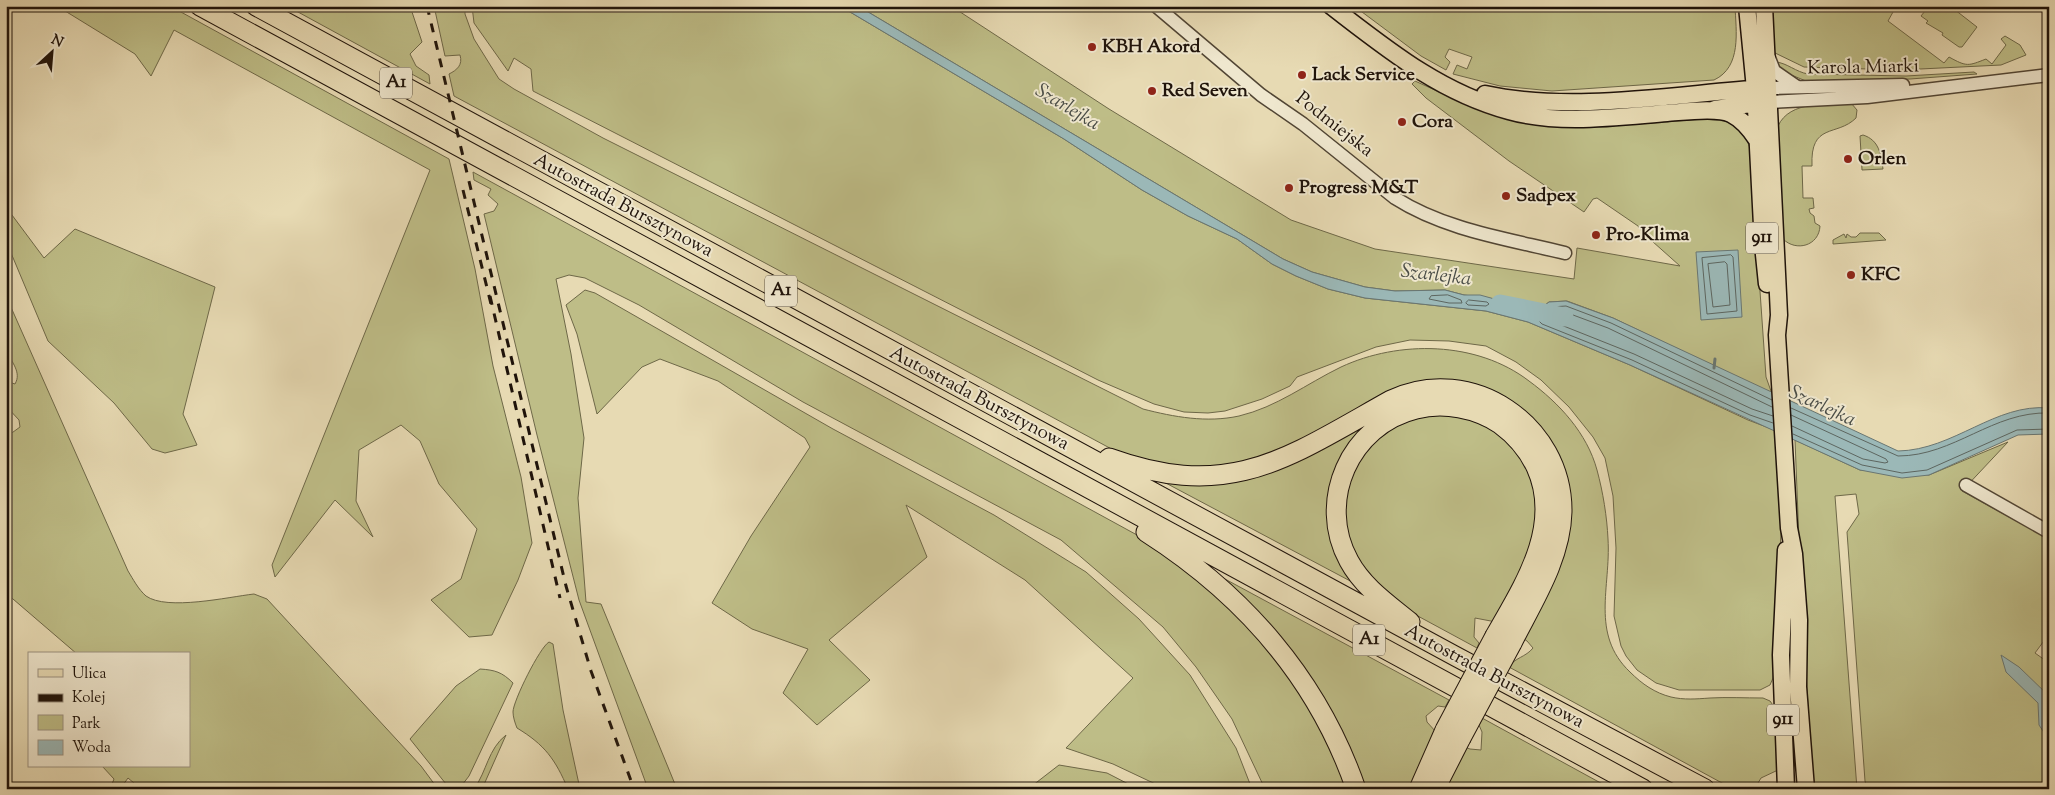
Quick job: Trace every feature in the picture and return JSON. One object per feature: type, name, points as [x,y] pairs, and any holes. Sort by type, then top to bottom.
[{"type":"highway","name":"Autostrada Bursztynowa","points":[[200,6],[1644,789]]},
{"type":"highway","name":"Autostrada Bursztynowa","points":[[256,6],[1048,436],[1704,789]]},
{"type":"highway","points":[[1048,436],[1134,467],[1179,475],[1221,476],[1251,470],[1277,461],[1391,400],[1410,393],[1441,388],[1462,390],[1484,396],[1515,414],[1535,432],[1550,455],[1558,479],[1561,523],[1554,554],[1504,640],[1453,734],[1419,789]]},
{"type":"highway","points":[[1455,656],[1367,586],[1349,563],[1339,537],[1336,513],[1338,492],[1348,463],[1358,447],[1371,432],[1406,412],[1438,406],[1467,410],[1486,416],[1516,438],[1528,453],[1538,472],[1545,509],[1541,543],[1504,640]]},
{"type":"highway","points":[[1094,491],[1143,531],[1173,550],[1220,586],[1264,630],[1297,672],[1314,699],[1345,761],[1356,789]]},
{"type":"highway","points":[[1435,789],[1453,734]]},
{"type":"main road","points":[[1331,6],[1395,56],[1468,98],[1511,112],[1576,120],[1706,111],[1729,113],[1746,124],[1757,140]]},
{"type":"main road","name":"911","points":[[1747,6],[1762,96],[1780,315],[1777,335]]},
{"type":"main road","name":"911","points":[[1764,6],[1767,53],[1757,140],[1762,245],[1770,314],[1777,335],[1781,372],[1789,528],[1781,623],[1781,694],[1786,786]]},
{"type":"main road","points":[[1451,88],[1514,100],[1556,103],[1719,93],[1762,96]]},
{"type":"main road","points":[[1706,111],[1762,96]]},
{"type":"main road","name":"911","points":[[1789,528],[1794,554],[1799,620],[1798,687],[1806,789]]},
{"type":"street","name":"Podmiejska","points":[[1156,6],[1261,95],[1303,124],[1394,198],[1410,208],[1454,225],[1565,253]]},
{"type":"street","points":[[1767,53],[1774,71],[1798,87]]},
{"type":"street","name":"Karola Miarki","points":[[1762,96],[1867,97],[2049,75]]},
{"type":"street","name":"Karola Miarki","points":[[1762,96],[1798,87],[1958,85]]},
{"type":"street","points":[[1966,485],[2049,532]]},
{"type":"green space","points":[[57,6],[170,6],[449,159],[475,269],[493,366],[521,477],[532,543],[518,580],[492,635],[469,637],[431,600],[461,579],[477,529],[439,484],[420,441],[401,425],[359,450],[356,501],[373,537],[335,500],[275,577],[272,565],[430,170],[174,30],[151,76],[135,54]]},
{"type":"green space","points":[[287,6],[410,6],[422,42],[410,54],[416,66],[429,75],[430,84]]},
{"type":"green space","points":[[434,6],[465,6],[465,14],[474,39],[499,79],[514,89],[603,138],[1143,409],[1203,419],[1239,416],[1266,407],[1341,367],[1364,358],[1412,349],[1462,352],[1486,358],[1508,368],[1529,381],[1561,409],[1579,431],[1592,456],[1597,470],[1606,513],[1608,557],[1606,626],[1610,642],[1618,657],[1630,672],[1644,684],[1671,697],[1681,699],[1763,698],[1770,701],[1775,708],[1778,770],[1761,778],[1758,783],[1762,789],[1733,789],[1509,667],[1533,648],[1521,637],[1567,527],[1473,387],[1270,458],[1189,470],[1119,453],[454,96],[449,74],[459,67],[461,62],[460,55],[445,56]]},
{"type":"green space","points":[[472,6],[840,6],[1064,139],[1142,190],[1188,216],[1237,239],[1272,264],[1296,276],[1328,289],[1365,298],[1486,311],[1528,322],[1630,365],[1748,420],[1777,431],[1782,514],[1773,678],[1770,685],[1760,690],[1679,690],[1656,683],[1637,670],[1621,646],[1614,616],[1616,548],[1613,496],[1605,458],[1593,437],[1569,407],[1541,380],[1516,362],[1486,346],[1449,341],[1410,340],[1376,347],[1297,377],[1290,386],[1262,399],[1225,411],[1208,413],[1184,412],[1154,404],[1098,380],[533,91],[531,69],[514,58],[508,71],[474,23]]},
{"type":"green space","points":[[858,6],[951,6],[1109,109],[1291,220],[1375,249],[1574,279],[1577,248],[1680,266],[1643,233],[1638,226],[1597,198],[1593,199],[1584,212],[1509,161],[1426,98],[1412,84],[1415,81],[1479,110],[1502,116],[1596,127],[1704,119],[1725,121],[1737,127],[1746,138],[1750,148],[1766,377],[1772,394],[1613,318],[1567,301],[1549,302],[1533,314],[1520,306],[1495,299],[1464,295],[1445,290],[1395,291],[1365,287],[1312,272],[1283,259]]},
{"type":"green space","points":[[1354,6],[1735,6],[1735,48],[1729,66],[1723,74],[1714,80],[1552,91],[1500,86],[1453,74],[1457,65],[1467,69],[1472,57],[1449,49],[1445,57],[1450,62],[1446,70],[1421,56]]},
{"type":"green space","points":[[1772,6],[1887,6],[1893,12],[1888,21],[1944,63],[1949,57],[1964,64],[1971,64],[1986,59],[1992,64],[2006,45],[2001,39],[2005,36],[2020,45],[2026,55],[2001,65],[1900,70],[1804,67],[1771,51]]},
{"type":"green space","points":[[1929,6],[1950,6],[1977,27],[1962,47],[1959,47],[1942,35],[1943,33],[1926,23],[1928,21],[1921,16]]},
{"type":"green space","points":[[1776,62],[1808,74],[1906,76],[1974,72],[1977,74],[1910,79],[1806,81],[1784,72]]},
{"type":"green space","points":[[1851,103],[1857,110],[1856,118],[1849,124],[1820,136],[1815,143],[1812,166],[1802,166],[1803,198],[1813,198],[1814,208],[1809,209],[1810,213],[1814,216],[1815,223],[1820,226],[1819,233],[1816,238],[1806,245],[1800,246],[1788,243],[1783,239],[1778,126],[1791,112],[1800,108],[1810,105]]},
{"type":"green space","points":[[1863,135],[1873,140],[1876,144],[1883,169],[1862,170],[1860,136]]},
{"type":"green space","points":[[473,172],[1148,541],[1222,597],[1301,690],[1349,789],[1265,789],[1232,719],[1196,667],[1163,627],[1061,540],[803,402],[639,305],[585,278],[569,275],[556,279],[571,354],[584,438],[578,498],[586,602],[601,604],[677,789],[648,789],[579,600],[484,214],[494,211],[498,204],[488,195],[491,189],[474,180]]},
{"type":"green space","points":[[6,207],[44,258],[75,229],[215,287],[183,414],[197,445],[165,453],[152,449],[114,403],[48,341],[6,241]]},
{"type":"green space","points":[[1860,233],[1879,233],[1886,240],[1833,244],[1833,240],[1844,234],[1846,238],[1847,234],[1851,237],[1856,237]]},
{"type":"green space","points":[[585,290],[595,293],[833,429],[994,515],[1086,572],[1139,619],[1190,675],[1236,748],[1252,789],[1166,789],[1113,764],[1066,748],[1133,678],[1025,580],[906,505],[927,557],[829,640],[870,680],[817,725],[783,693],[808,649],[752,629],[712,603],[751,536],[810,447],[805,438],[718,381],[660,359],[642,367],[597,414],[577,334],[566,305]]},
{"type":"green space","points":[[6,296],[128,571],[146,596],[156,600],[183,603],[254,594],[267,599],[421,766],[438,789],[141,789],[128,778],[120,789],[110,789],[114,779],[104,768],[190,768],[190,652],[75,652],[6,593],[6,433],[9,435],[20,427],[19,420],[6,406],[6,376],[15,384],[17,371],[6,347]]},
{"type":"green space","points":[[1454,413],[1490,425],[1527,463],[1539,501],[1534,547],[1496,622],[1475,618],[1474,637],[1479,643],[1477,648],[1403,608],[1366,575],[1342,524],[1348,477],[1376,436],[1413,415]]},
{"type":"green space","points":[[1377,415],[1343,455],[1345,571],[1354,583],[1162,481],[1201,483]]},
{"type":"green space","points":[[1795,440],[1860,470],[1929,475],[2008,442],[1962,491],[2049,539],[2049,634],[2035,653],[2049,663],[2049,789],[1867,789],[1847,532],[1859,514],[1856,494],[1835,496],[1857,789],[1813,789],[1801,590]]},
{"type":"green space","points":[[1212,572],[1449,700],[1445,707],[1438,706],[1426,716],[1427,722],[1436,732],[1412,789],[1361,789],[1347,752]]},
{"type":"green space","points":[[549,642],[553,644],[563,710],[580,789],[568,789],[554,761],[535,740],[517,728],[514,718],[514,706],[522,686],[534,663]]},
{"type":"green space","points":[[480,669],[498,672],[513,683],[469,776],[459,789],[450,789],[410,739],[456,686]]},
{"type":"green space","points":[[1482,718],[1608,787],[1606,789],[1553,787],[1543,789],[1440,789],[1462,746],[1481,750],[1482,732],[1479,725]]},
{"type":"green space","points":[[506,735],[482,789],[474,789],[491,753]]},
{"type":"green space","points":[[1059,765],[1107,773],[1138,789],[1028,789]]},
{"type":"water","points":[[840,6],[858,6],[1283,259],[1312,272],[1365,287],[1395,291],[1445,290],[1464,295],[1480,295],[1520,306],[1533,314],[1549,302],[1566,301],[1613,318],[1898,451],[1918,449],[1938,443],[2010,412],[2029,408],[2049,408],[2049,434],[2018,435],[1929,475],[1902,478],[1860,470],[1630,365],[1528,322],[1486,311],[1365,298],[1328,289],[1272,264],[1237,239],[1188,216],[1142,190],[1064,139]]},
{"type":"water","points":[[1738,250],[1742,317],[1701,320],[1696,252]]},
{"type":"water","points":[[2001,655],[2019,667],[2049,696],[2049,740],[2039,725],[2038,703],[2006,672]]},
{"type":"waterway","name":"Szarlejka","points":[[1500,304],[1564,317]]},
{"type":"waterway","points":[[1714,368],[1715,359]]},
{"type":"railway","points":[[427,6],[566,586],[591,671],[634,789]]},
{"type":"railway","points":[[463,190],[491,304]]},
{"type":"railway","points":[[490,296],[560,598]]},
{"type":"place","name":"KBH Akord","points":[[1092,47]]},
{"type":"place","name":"Lack Service","points":[[1302,75]]},
{"type":"place","name":"Red Seven","points":[[1152,91]]},
{"type":"place","name":"Cora","points":[[1402,122]]},
{"type":"place","name":"Orlen","points":[[1848,159]]},
{"type":"place","name":"Progress M&T","points":[[1289,188]]},
{"type":"place","name":"Sadpex","points":[[1506,196]]},
{"type":"place","name":"Pro-Klima","points":[[1596,235]]},
{"type":"place","name":"KFC","points":[[1851,275]]}]
